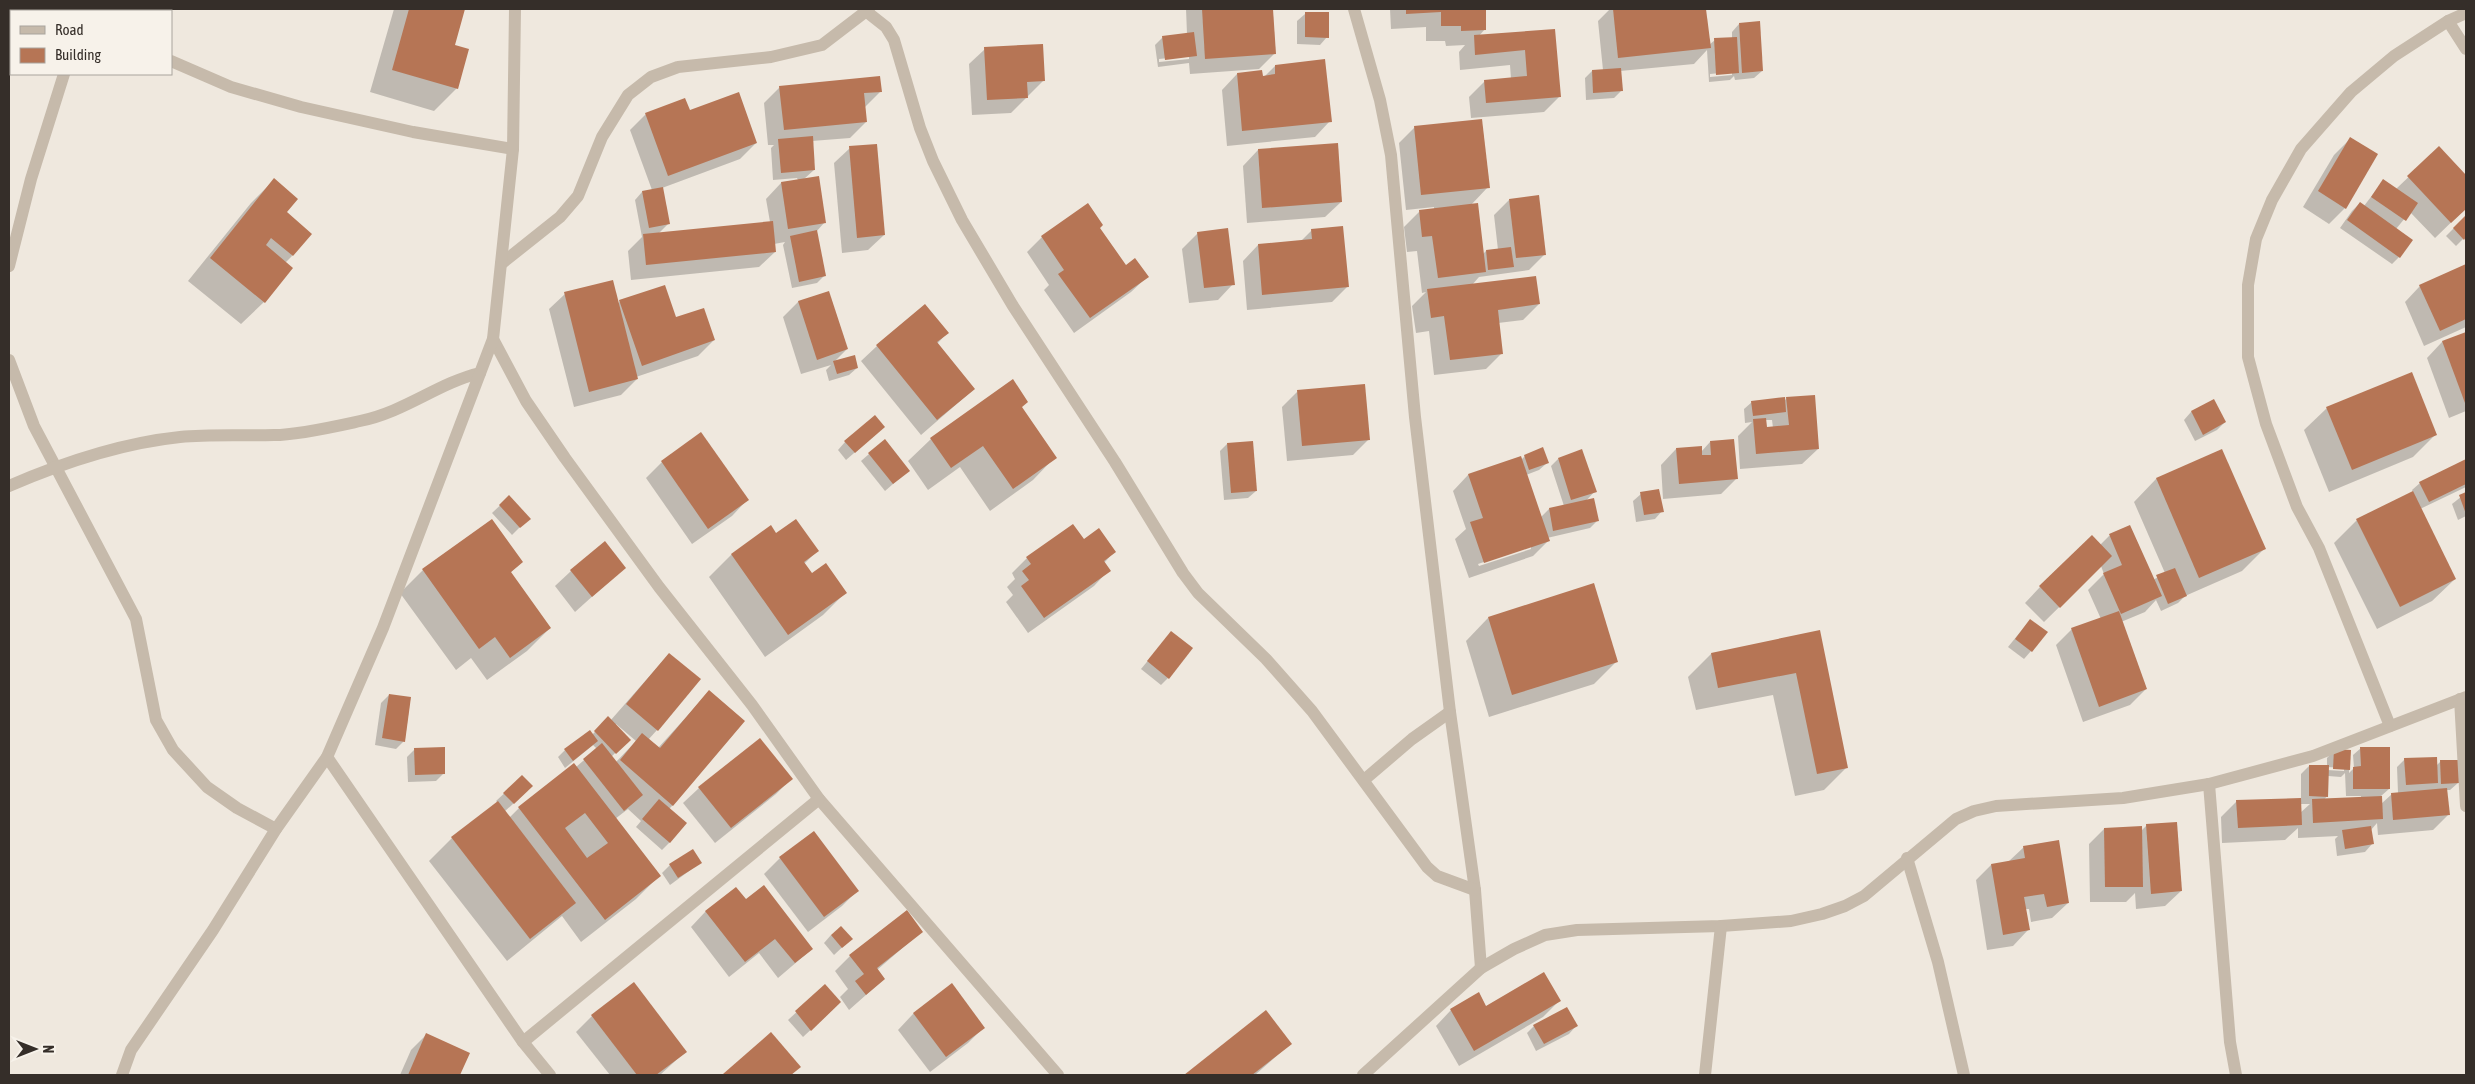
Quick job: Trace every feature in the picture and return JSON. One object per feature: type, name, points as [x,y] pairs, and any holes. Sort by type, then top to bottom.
[{"type":"street","points":[[122,1075],[131,1050],[213,930],[276,829],[326,757],[382,628],[493,339],[513,149],[514,9]]},
{"type":"street","points":[[1354,9],[1380,100],[1391,155],[1415,417],[1450,712],[1475,890],[1481,968]]},
{"type":"street","points":[[501,264],[560,217],[578,196],[602,137],[628,95],[651,77],[678,67],[771,57],[822,45],[868,10],[886,27],[894,40],[933,161],[962,220],[1012,306],[1115,462],[1183,573],[1198,593],[1266,659],[1312,711],[1428,867],[1437,876],[1475,890]]},
{"type":"street","points":[[2390,726],[2319,548],[2297,507],[2266,424],[2248,357],[2248,285],[2256,239],[2272,200],[2301,149],[2351,92],[2394,56],[2448,21],[2466,12]]},
{"type":"street","points":[[2448,21],[2466,49]]},
{"type":"street","points":[[172,61],[231,87],[301,107],[413,132],[513,149]]},
{"type":"street","points":[[9,266],[31,179],[64,75]]},
{"type":"street","points":[[493,339],[526,400],[565,458],[659,587],[752,705],[819,799],[1058,1075]]},
{"type":"street","points":[[9,360],[34,426],[136,619],[156,720],[173,750],[207,787],[237,808],[276,829]]},
{"type":"street","points":[[9,486],[55,468],[133,446],[178,437],[232,434],[276,435],[362,421],[394,411],[464,377],[480,374]]},
{"type":"street","points":[[1364,1075],[1481,968],[1514,949],[1545,935],[1577,930],[1721,926],[1791,921],[1846,906],[1880,884],[1908,858],[1956,819],[1974,811],[1996,806],[2123,798],[2209,784],[2313,756],[2463,698],[2466,806]]},
{"type":"street","points":[[1364,780],[1412,739],[1450,712]]},
{"type":"street","points":[[326,757],[523,1042],[550,1075]]},
{"type":"street","points":[[2209,784],[2230,1042],[2236,1075]]},
{"type":"street","points":[[523,1042],[819,799]]},
{"type":"street","points":[[1908,858],[1938,962],[1964,1075]]},
{"type":"street","points":[[1706,1075],[1721,926]]},
{"type":"building","points":[[409,9],[465,9],[455,45],[469,49],[458,89],[392,70]]},
{"type":"building","points":[[1202,9],[1273,9],[1276,54],[1205,59]]},
{"type":"building","points":[[1406,9],[1486,9],[1486,30],[1461,31],[1461,26],[1441,26],[1441,12],[1406,14]]},
{"type":"building","points":[[1613,9],[1706,9],[1711,48],[1618,58]]},
{"type":"building","points":[[1305,12],[1329,12],[1329,38],[1305,37]]},
{"type":"building","points":[[1760,21],[1763,71],[1742,73],[1739,23]]},
{"type":"building","points":[[1555,29],[1561,97],[1486,103],[1484,80],[1527,76],[1525,50],[1475,55],[1474,35]]},
{"type":"building","points":[[1194,32],[1197,56],[1165,60],[1162,36]]},
{"type":"building","points":[[1737,37],[1739,73],[1716,75],[1714,38]]},
{"type":"building","points":[[1043,44],[1045,81],[1027,82],[1028,98],[987,100],[984,47]]},
{"type":"building","points":[[1325,59],[1332,122],[1242,131],[1237,73],[1262,70],[1263,76],[1275,74],[1275,65]]},
{"type":"building","points":[[1621,68],[1623,91],[1593,93],[1592,70]]},
{"type":"building","points":[[880,76],[882,92],[864,93],[867,122],[784,130],[779,86]]},
{"type":"building","points":[[739,92],[757,143],[668,176],[645,113],[685,98],[690,110]]},
{"type":"building","points":[[1482,119],[1490,188],[1421,195],[1414,126]]},
{"type":"building","points":[[813,136],[815,170],[781,173],[778,139]]},
{"type":"building","points":[[2350,137],[2378,154],[2346,209],[2318,191]]},
{"type":"building","points":[[1338,143],[1342,202],[1262,208],[1258,149]]},
{"type":"building","points":[[877,144],[885,235],[857,238],[849,146]]},
{"type":"building","points":[[2439,146],[2466,175],[2466,209],[2451,223],[2407,176]]},
{"type":"building","points":[[819,176],[826,223],[788,229],[781,182]]},
{"type":"building","points":[[274,178],[298,199],[287,212],[312,234],[293,256],[271,238],[266,245],[293,268],[265,303],[210,258]]},
{"type":"building","points":[[2383,179],[2418,203],[2406,221],[2371,197]]},
{"type":"building","points":[[663,187],[670,224],[649,228],[642,191]]},
{"type":"building","points":[[1539,195],[1546,255],[1516,258],[1509,199]]},
{"type":"building","points":[[2360,202],[2413,240],[2400,258],[2347,220]]},
{"type":"building","points":[[1088,203],[1103,225],[1100,228],[1126,265],[1135,258],[1149,277],[1090,318],[1058,274],[1064,270],[1041,236]]},
{"type":"building","points":[[1478,203],[1486,272],[1438,278],[1432,236],[1422,237],[1419,210]]},
{"type":"building","points":[[2466,215],[2466,237],[2464,240],[2453,228]]},
{"type":"building","points":[[773,221],[776,252],[646,265],[643,234]]},
{"type":"building","points":[[1343,226],[1349,287],[1262,295],[1258,244],[1312,239],[1311,229]]},
{"type":"building","points":[[1228,228],[1235,285],[1204,288],[1197,232]]},
{"type":"building","points":[[817,230],[826,276],[799,282],[790,236]]},
{"type":"building","points":[[1511,247],[1514,267],[1488,270],[1486,250]]},
{"type":"building","points":[[2466,264],[2466,319],[2440,331],[2419,285]]},
{"type":"building","points":[[1536,276],[1540,304],[1498,310],[1503,354],[1450,360],[1444,316],[1431,318],[1427,289]]},
{"type":"building","points":[[613,280],[638,379],[589,392],[564,292]]},
{"type":"building","points":[[665,285],[676,317],[704,308],[715,340],[642,366],[619,300]]},
{"type":"building","points":[[829,291],[848,349],[817,360],[798,301]]},
{"type":"building","points":[[925,304],[949,333],[937,342],[975,389],[937,420],[876,345]]},
{"type":"building","points":[[2466,332],[2466,402],[2465,403],[2442,341]]},
{"type":"building","points":[[855,355],[858,368],[837,374],[833,361]]},
{"type":"building","points":[[2412,372],[2437,435],[2352,470],[2326,407]]},
{"type":"building","points":[[1013,379],[1028,402],[1022,407],[1057,458],[1013,489],[983,446],[951,468],[930,438]]},
{"type":"building","points":[[1365,384],[1370,440],[1302,446],[1297,390]]},
{"type":"building","points":[[1815,395],[1819,449],[1756,454],[1753,419],[1766,418],[1767,427],[1789,425],[1786,397]]},
{"type":"building","points":[[1785,397],[1786,412],[1753,416],[1751,401]]},
{"type":"building","points":[[2214,399],[2226,422],[2203,435],[2191,411]]},
{"type":"building","points":[[875,415],[885,427],[855,453],[844,441]]},
{"type":"building","points":[[701,432],[749,500],[708,529],[661,461]]},
{"type":"building","points":[[885,439],[910,471],[893,484],[868,453]]},
{"type":"building","points":[[1734,439],[1738,479],[1679,484],[1676,448],[1702,446],[1702,455],[1711,455],[1710,441]]},
{"type":"building","points":[[1253,441],[1257,491],[1231,493],[1227,443]]},
{"type":"building","points":[[1543,447],[1549,463],[1529,470],[1524,455]]},
{"type":"building","points":[[1582,449],[1597,492],[1571,500],[1558,458]]},
{"type":"building","points":[[2222,449],[2266,549],[2199,578],[2156,478]]},
{"type":"building","points":[[1521,456],[1550,541],[1484,563],[1470,522],[1483,518],[1468,474]]},
{"type":"building","points":[[2466,459],[2466,484],[2429,502],[2419,482]]},
{"type":"building","points":[[1659,489],[1664,512],[1644,515],[1640,492]]},
{"type":"building","points":[[2413,491],[2456,579],[2400,607],[2356,519]]},
{"type":"building","points":[[2466,492],[2466,514],[2459,495]]},
{"type":"building","points":[[509,495],[531,519],[520,528],[499,505]]},
{"type":"building","points":[[1594,498],[1599,521],[1553,531],[1549,508]]},
{"type":"building","points":[[492,519],[523,562],[511,572],[551,628],[510,658],[495,637],[479,649],[422,569]]},
{"type":"building","points":[[796,519],[819,551],[804,562],[812,573],[826,563],[847,593],[788,635],[731,554],[771,525],[776,533]]},
{"type":"building","points":[[1073,524],[1084,539],[1099,528],[1116,552],[1104,561],[1111,571],[1044,618],[1021,586],[1029,580],[1022,571],[1031,564],[1026,557]]},
{"type":"building","points":[[2130,525],[2162,596],[2121,614],[2103,573],[2122,565],[2109,534]]},
{"type":"building","points":[[2092,535],[2112,556],[2060,608],[2039,586]]},
{"type":"building","points":[[605,541],[626,568],[592,597],[570,570]]},
{"type":"building","points":[[2175,568],[2187,596],[2168,604],[2156,575]]},
{"type":"building","points":[[1594,583],[1618,662],[1512,695],[1488,617]]},
{"type":"building","points":[[2119,611],[2147,689],[2099,707],[2071,628]]},
{"type":"building","points":[[2030,619],[2048,632],[2032,652],[2015,639]]},
{"type":"building","points":[[1820,630],[1848,768],[1817,774],[1796,673],[1718,688],[1711,653]]},
{"type":"building","points":[[1171,631],[1193,648],[1169,679],[1147,661]]},
{"type":"building","points":[[669,653],[701,679],[658,731],[626,704]]},
{"type":"building","points":[[709,690],[745,721],[673,806],[620,760],[642,733],[660,748]]},
{"type":"building","points":[[389,694],[411,697],[405,742],[382,738]]},
{"type":"building","points":[[608,716],[631,740],[616,754],[594,731]]},
{"type":"building","points":[[590,730],[598,741],[573,761],[564,749]]},
{"type":"building","points":[[760,738],[793,779],[731,828],[698,787]]},
{"type":"building","points":[[602,743],[643,795],[624,811],[583,759]]},
{"type":"building","points":[[445,747],[445,774],[415,775],[414,748]]},
{"type":"building","points":[[2360,747],[2390,747],[2390,789],[2353,789],[2353,767],[2361,766]]},
{"type":"building","points":[[2334,749],[2351,750],[2350,770],[2333,769]]},
{"type":"building","points":[[2437,757],[2438,783],[2406,785],[2404,758]]},
{"type":"building","points":[[2440,760],[2459,760],[2459,783],[2441,784]]},
{"type":"building","points":[[574,763],[661,876],[605,920],[518,807]],"holes":[[[585,813],[608,843],[587,858],[565,828]]]},
{"type":"building","points":[[2309,765],[2329,765],[2328,797],[2309,796]]},
{"type":"building","points":[[522,775],[533,786],[514,804],[503,793]]},
{"type":"building","points":[[2447,788],[2450,815],[2393,820],[2391,793]]},
{"type":"building","points":[[2382,796],[2383,819],[2313,823],[2312,799]]},
{"type":"building","points":[[2301,798],[2302,825],[2238,828],[2236,800]]},
{"type":"building","points":[[659,799],[687,823],[670,843],[642,819]]},
{"type":"building","points":[[498,801],[576,903],[530,939],[451,837]]},
{"type":"building","points":[[2177,822],[2182,891],[2151,894],[2146,824]]},
{"type":"building","points":[[2142,826],[2143,887],[2105,887],[2104,828]]},
{"type":"building","points":[[2371,826],[2374,844],[2345,849],[2342,830]]},
{"type":"building","points":[[814,831],[859,891],[824,917],[779,857]]},
{"type":"building","points":[[2059,840],[2069,903],[2047,907],[2044,894],[2024,897],[2030,930],[2003,935],[1991,864],[2025,858],[2023,846]]},
{"type":"building","points":[[693,849],[702,863],[678,878],[669,864]]},
{"type":"building","points":[[764,885],[813,949],[795,963],[775,939],[745,962],[705,911],[736,887],[746,899]]},
{"type":"building","points":[[907,910],[923,932],[877,968],[885,979],[866,995],[855,981],[864,974],[849,955]]},
{"type":"building","points":[[841,926],[853,939],[842,948],[831,935]]},
{"type":"building","points":[[1544,972],[1561,1001],[1474,1051],[1450,1009],[1479,992],[1486,1006]]},
{"type":"building","points":[[634,982],[687,1052],[656,1075],[637,1075],[591,1015]]},
{"type":"building","points":[[952,983],[985,1028],[946,1057],[913,1013]]},
{"type":"building","points":[[825,984],[841,1002],[811,1031],[795,1011]]},
{"type":"building","points":[[1567,1007],[1578,1026],[1544,1044],[1533,1025]]},
{"type":"building","points":[[1266,1010],[1292,1044],[1252,1075],[1184,1075]]},
{"type":"building","points":[[771,1032],[801,1067],[791,1075],[723,1074]]},
{"type":"building","points":[[426,1033],[470,1053],[460,1075],[408,1075]]}]
